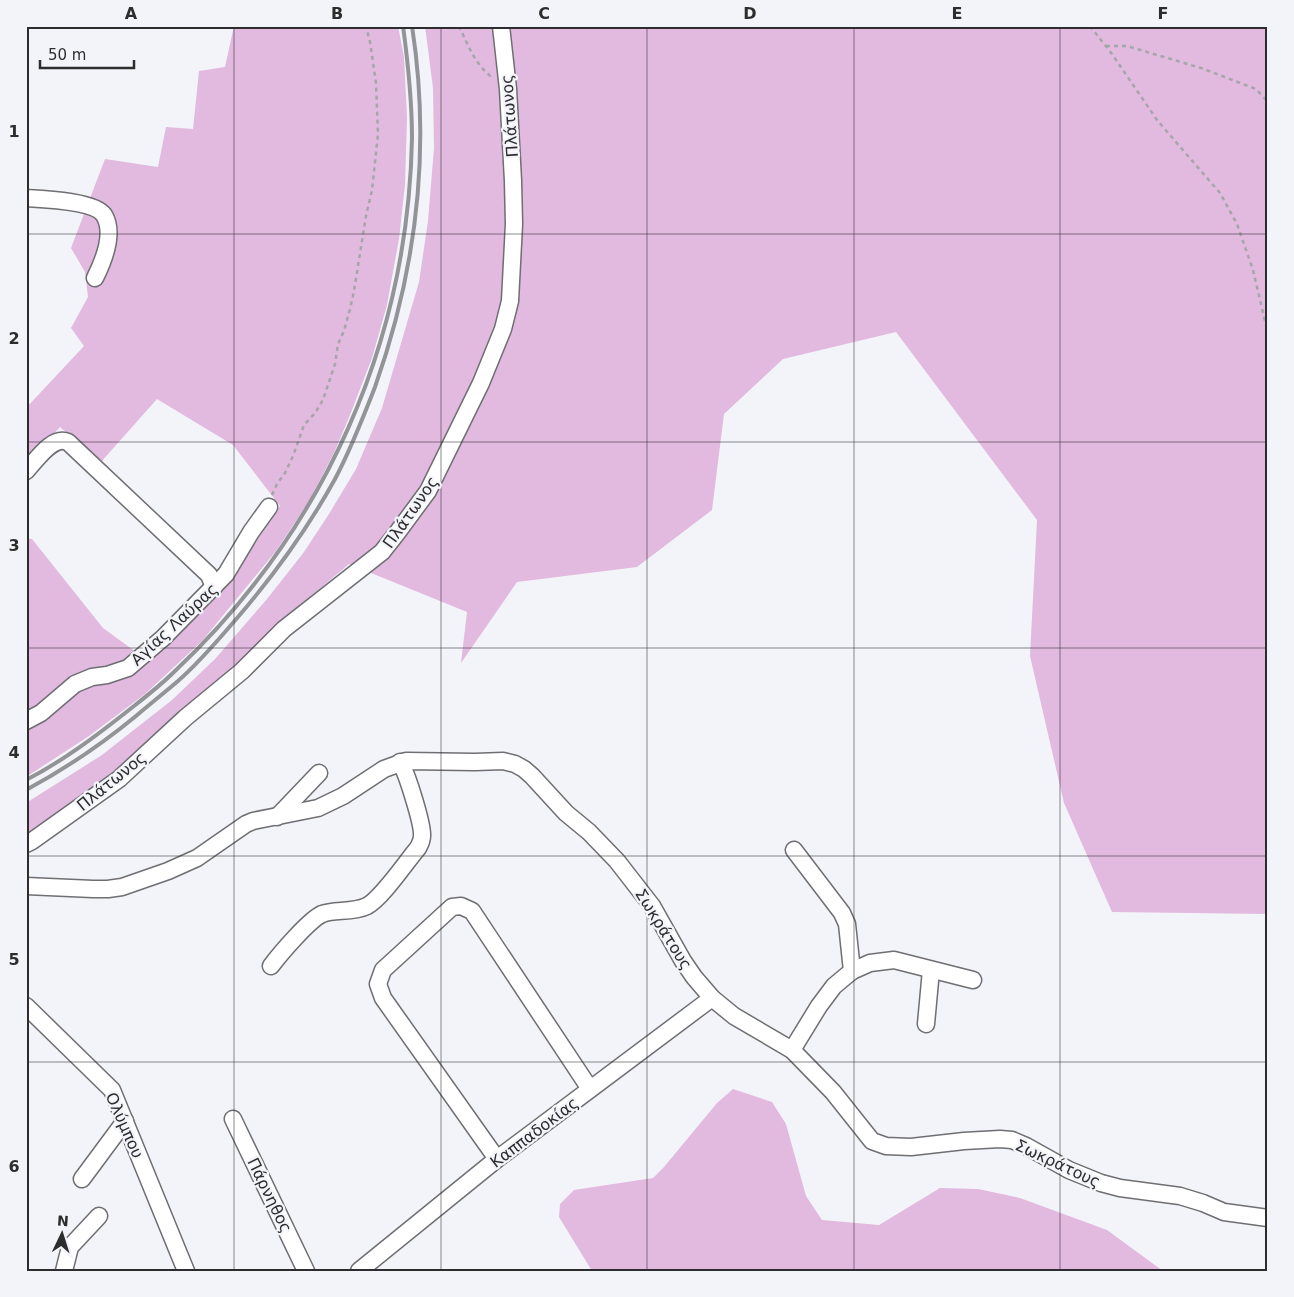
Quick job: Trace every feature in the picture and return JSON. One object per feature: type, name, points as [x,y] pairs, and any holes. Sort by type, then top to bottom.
[{"type":"street","name":"Πλάτωνος","points":[[26,844],[119,779],[184,718],[242,671],[284,629],[382,552],[428,491],[481,383],[503,329],[510,301],[514,224],[508,89],[501,26]]},
{"type":"street","points":[[26,198],[79,203],[94,208],[103,215],[108,229],[107,246],[95,278]]},
{"type":"street","points":[[26,472],[53,443],[59,440],[68,442],[209,575],[214,587]]},
{"type":"street","name":"Αγίας Λαύρας","points":[[26,721],[41,713],[75,684],[92,677],[108,676],[128,668],[163,638],[226,574],[251,532],[269,507]]},
{"type":"street","name":"Σωκράτους","points":[[26,886],[93,889],[122,887],[168,871],[197,858],[246,824],[318,808],[384,769],[400,762],[414,760],[503,761],[515,764],[532,776],[566,813],[605,848],[630,876],[652,906],[683,961],[712,998],[734,1016],[792,1050],[833,1092],[854,1116],[869,1138],[879,1144],[899,1148],[964,1141],[1012,1140],[1069,1170],[1101,1183],[1120,1188],[1180,1196],[1224,1212],[1268,1218]]},
{"type":"street","points":[[271,966],[312,921],[322,914],[346,912],[367,906],[379,896],[418,848],[422,838],[421,829],[408,779],[400,762]]},
{"type":"street","points":[[278,816],[319,773]]},
{"type":"street","points":[[794,850],[842,913],[847,924],[852,971]]},
{"type":"street","points":[[497,1159],[383,998],[378,984],[383,970],[452,907],[461,906],[472,911],[590,1089]]},
{"type":"street","points":[[792,1050],[819,1006],[834,986],[852,971],[870,963],[894,960],[973,980]]},
{"type":"street","points":[[926,1024],[931,970]]},
{"type":"street","name":"Καππαδοκίας","points":[[359,1271],[497,1159],[712,998]]},
{"type":"street","name":"Ολύμπου","points":[[26,1006],[112,1090],[186,1271]]},
{"type":"street","name":"Πάρνηθος","points":[[233,1119],[306,1271]]},
{"type":"street","points":[[82,1178],[125,1121]]},
{"type":"street","points":[[64,1271],[70,1247],[99,1216]]},
{"type":"path","points":[[269,507],[277,484],[293,456],[304,425],[323,400],[335,364],[338,344],[350,310],[372,190],[378,134],[376,83],[366,26]]},
{"type":"path","points":[[458,26],[484,72],[508,89]]},
{"type":"path","points":[[1090,26],[1157,120],[1220,193],[1237,224],[1253,270],[1268,334]]},
{"type":"path","points":[[1106,46],[1127,46],[1201,68],[1256,89],[1268,102]]},
{"type":"shaded area","points":[[234,26],[398,26],[404,57],[407,117],[405,185],[399,239],[387,305],[372,358],[334,453],[308,503],[276,551],[202,641],[145,694],[89,736],[26,777],[26,538],[32,539],[103,628],[147,660],[219,592],[280,506],[233,445],[157,399],[101,462],[60,427],[26,464],[26,408],[84,346],[71,328],[88,297],[85,272],[71,248],[105,159],[158,167],[166,127],[193,129],[199,71],[225,67]]},
{"type":"shaded area","points":[[425,26],[1268,26],[1268,914],[1112,912],[1064,803],[1030,656],[1037,520],[896,332],[783,359],[724,414],[712,510],[637,567],[517,582],[461,663],[467,612],[349,564],[277,625],[238,666],[118,772],[26,836],[26,803],[102,755],[172,700],[215,659],[267,599],[304,552],[356,469],[382,408],[419,282],[428,221],[434,148],[433,88]]},
{"type":"shaded area","points":[[733,1089],[772,1102],[786,1124],[806,1196],[822,1220],[879,1225],[940,1188],[978,1189],[1020,1198],[1107,1230],[1163,1271],[592,1271],[559,1217],[560,1204],[574,1190],[653,1178],[717,1103]]},
{"type":"railway","points":[[26,780],[82,746],[150,694],[228,616],[274,557],[314,495],[348,429],[375,360],[394,288],[407,214],[412,124],[403,26]]},
{"type":"railway","points":[[26,790],[83,756],[136,716],[194,666],[265,585],[314,515],[341,468],[375,387],[401,299],[410,254],[416,209],[420,118],[418,72],[412,26]]}]
